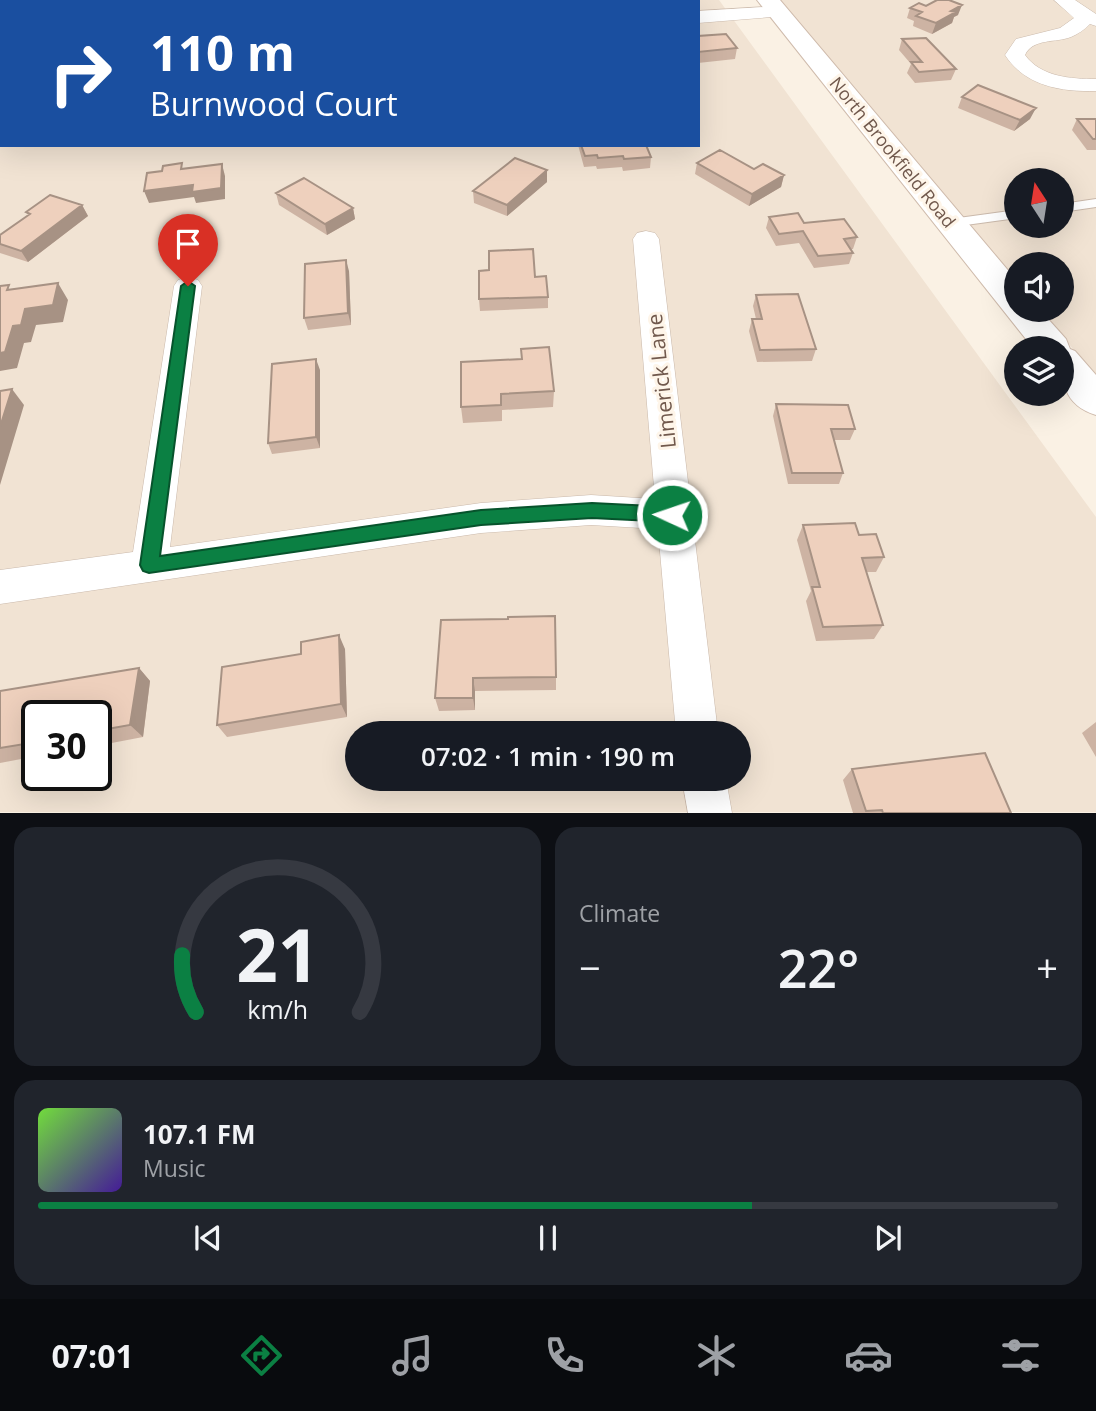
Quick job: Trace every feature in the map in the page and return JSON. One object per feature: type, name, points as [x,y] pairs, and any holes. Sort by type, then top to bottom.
[{"type":"street","points":[[1063,0],[1091,19],[1065,33],[1024,41],[1017,47],[1014,55],[1018,62],[1043,77],[1062,83],[1096,85]]},
{"type":"street","points":[[700,17],[773,6]]},
{"type":"street","name":"North Brookfield Road","points":[[773,6],[1004,288]]},
{"type":"street","name":"Limerick Lane","points":[[646,239],[670,466],[672,515],[696,721]]},
{"type":"street","points":[[149,565],[188,286]]},
{"type":"street","points":[[1031,322],[1043,336]]},
{"type":"street","points":[[1074,374],[1096,401]]},
{"type":"street","points":[[0,587],[481,517],[592,510],[672,515]]},
{"type":"street","points":[[706,791],[710,813]]},
{"type":"lane","points":[[1074,206],[1096,203]]},
{"type":"lane","points":[[951,223],[1004,216]]},
{"type":"shaded area","points":[[700,0],[719,0],[1004,391],[1004,406],[1015,406],[1096,517],[1096,812],[0,812],[0,147],[700,147]]},
{"type":"shaded area","points":[[780,0],[1096,0],[1096,376],[1074,350],[1074,336],[1062,336],[1050,322],[1074,322],[1074,252],[1004,252],[1004,267]]},
{"type":"building","points":[[937,0],[949,0],[962,5],[951,11],[956,12],[936,23],[916,16],[922,12],[910,8],[919,3],[926,6]]},
{"type":"building","points":[[726,34],[737,48],[700,52],[700,36]]},
{"type":"building","points":[[926,38],[956,69],[919,72],[911,62],[922,62],[902,39]]},
{"type":"building","points":[[978,85],[1036,108],[1020,120],[962,97]]},
{"type":"building","points":[[1077,119],[1096,119],[1096,139],[1093,139]]},
{"type":"building","points":[[582,147],[647,147],[651,157],[624,159],[623,156],[585,156]]},
{"type":"building","points":[[720,150],[754,169],[763,164],[784,175],[752,194],[697,163]]},
{"type":"building","points":[[515,158],[547,170],[507,205],[473,191]]},
{"type":"building","points":[[182,163],[181,169],[222,164],[221,188],[192,192],[193,185],[144,191],[147,173],[162,171],[163,166]]},
{"type":"building","points":[[304,178],[353,208],[325,224],[276,193]]},
{"type":"building","points":[[50,195],[82,205],[21,251],[0,244],[0,235],[30,214],[26,212]]},
{"type":"building","points":[[798,213],[804,223],[844,219],[857,237],[844,239],[853,253],[818,256],[803,231],[779,234],[769,217]]},
{"type":"building","points":[[533,249],[535,277],[546,276],[548,297],[479,299],[479,271],[489,270],[489,251]]},
{"type":"building","points":[[346,260],[348,313],[304,318],[305,264]]},
{"type":"building","points":[[58,283],[53,305],[25,309],[21,325],[13,326],[5,352],[0,353],[0,286],[9,285],[7,290]]},
{"type":"building","points":[[798,294],[816,349],[760,350],[752,319],[762,319],[756,295]]},
{"type":"building","points":[[549,347],[554,391],[501,394],[501,405],[461,407],[461,362],[522,359],[521,349]]},
{"type":"building","points":[[316,359],[316,437],[268,443],[272,364]]},
{"type":"building","points":[[12,389],[0,427],[0,391]]},
{"type":"building","points":[[776,404],[848,405],[855,429],[831,429],[843,473],[792,473]]},
{"type":"building","points":[[855,523],[859,535],[876,534],[884,557],[862,558],[883,625],[823,627],[812,587],[820,587],[803,525]]},
{"type":"building","points":[[555,616],[556,677],[473,678],[473,698],[435,698],[441,620]]},
{"type":"building","points":[[339,635],[341,704],[217,725],[222,667],[301,654],[301,642]]},
{"type":"building","points":[[139,668],[130,725],[112,728],[112,700],[21,700],[21,745],[0,748],[0,691]]},
{"type":"building","points":[[985,753],[1011,813],[866,811],[852,769]]},
{"type":"route","points":[[188,286],[149,565],[481,517],[592,510],[672,515]]}]
